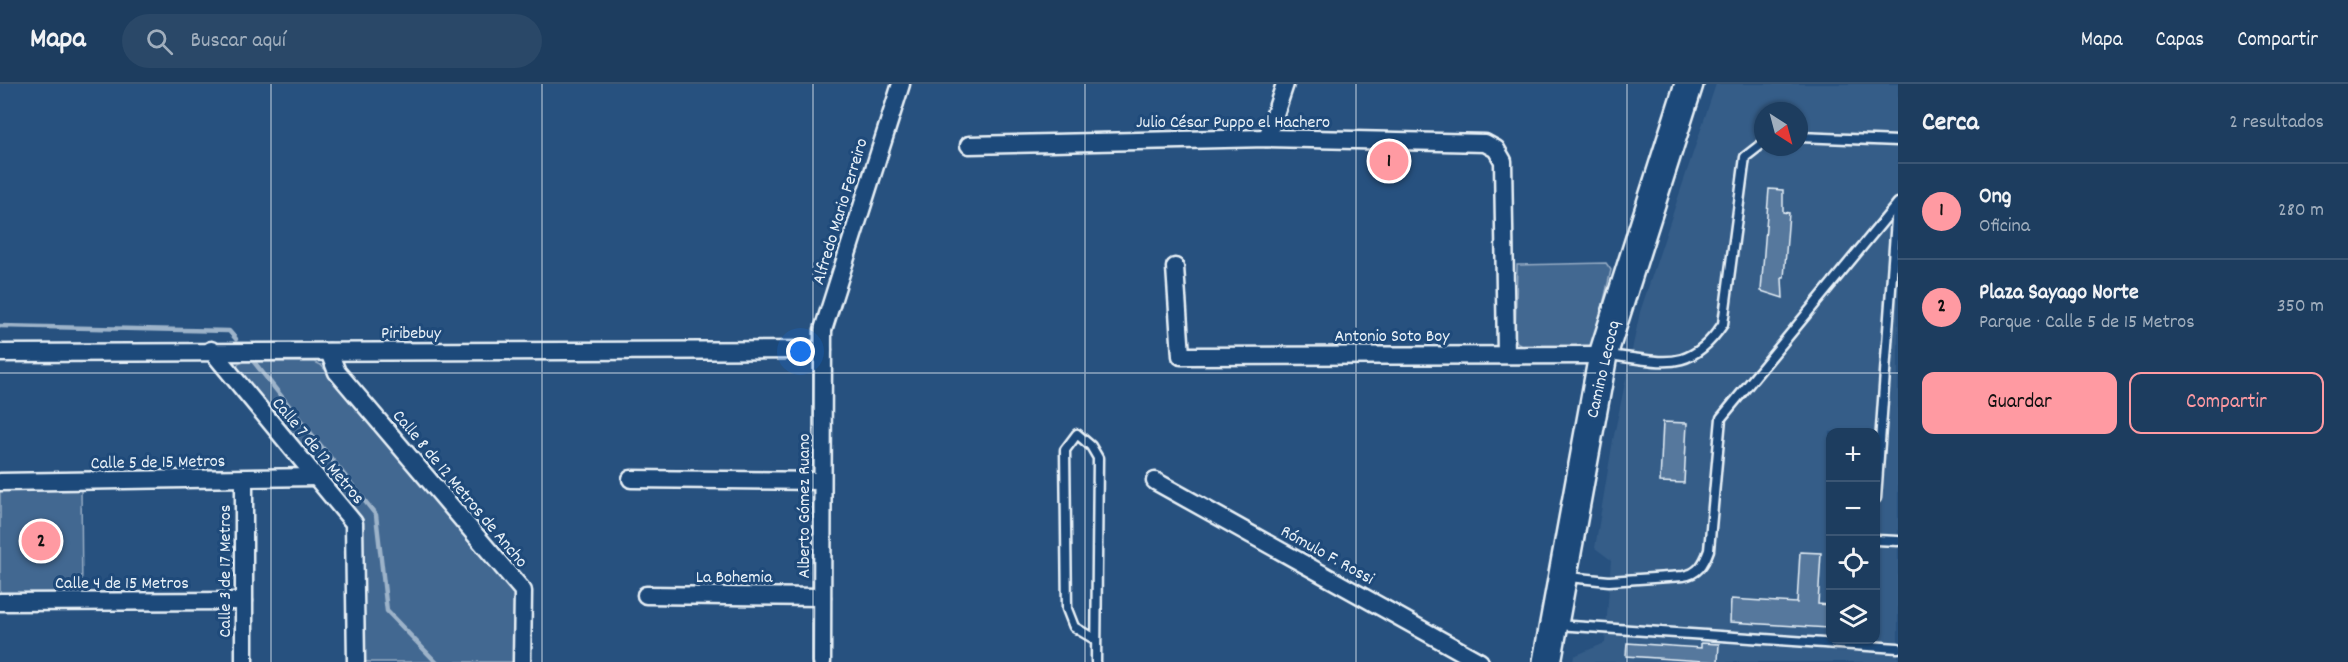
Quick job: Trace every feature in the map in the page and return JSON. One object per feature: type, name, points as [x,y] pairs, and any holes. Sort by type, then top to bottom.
[{"type":"main road","name":"Camino Lecocq","points":[[1547,662],[1603,355],[1689,84]]},
{"type":"street","name":"Alfredo Mario Ferreiro","points":[[823,350],[823,330],[901,84]]},
{"type":"street","points":[[1267,138],[1285,84]]},
{"type":"street","name":"Julio César Puppo el Hachero","points":[[969,145],[1267,138],[1485,144],[1496,149],[1503,161],[1506,354]]},
{"type":"street","name":"Antonio Soto Boy","points":[[1175,267],[1180,356],[1603,355]]},
{"type":"street","name":"Piribebuy","points":[[0,353],[211,350],[329,352],[823,350]]},
{"type":"street","name":"Calle 7 de 12 Metros","points":[[211,350],[354,523],[356,662]]},
{"type":"street","name":"Alberto Gómez Ruano","points":[[822,662],[823,350]]},
{"type":"street","name":"Calle 8 de 12 Metros de Ancho","points":[[329,352],[337,372],[523,591],[522,662]]},
{"type":"street","name":"Calle 5 de 15 Metros","points":[[0,482],[316,477]]},
{"type":"street","name":"Calle 3 de 17 Metros","points":[[244,479],[244,662]]},
{"type":"street","points":[[631,479],[822,481]]},
{"type":"street","name":"Rómulo F. Rossi","points":[[1155,481],[1480,662]]},
{"type":"street","name":"La Bohemia","points":[[646,595],[822,597]]},
{"type":"street","name":"Calle 4 de 15 Metros","points":[[0,602],[244,601]]},
{"type":"lane","points":[[1808,137],[1898,141]]},
{"type":"lane","points":[[1603,355],[1682,361],[1700,353],[1713,338],[1723,324],[1745,158],[1754,148]]},
{"type":"lane","points":[[1876,482],[1897,203]]},
{"type":"lane","points":[[1561,576],[1609,581],[1683,576],[1690,575],[1704,563],[1708,550],[1721,418],[1897,203]]},
{"type":"lane","points":[[1096,640],[1074,627],[1067,609],[1065,450],[1077,434],[1091,446],[1098,458],[1096,662]]},
{"type":"lane","points":[[1880,540],[1898,541]]},
{"type":"lane","points":[[1553,625],[1826,641]]},
{"type":"lane","points":[[1873,644],[1898,648]]},
{"type":"shaded area","points":[[1716,84],[1898,84],[1898,662],[1573,662],[1574,656],[1605,643],[1611,560],[1595,548],[1613,440],[1640,312]]},
{"type":"shaded area","points":[[1606,263],[1611,270],[1594,344],[1588,348],[1525,347],[1518,344],[1515,338],[1517,265]]},
{"type":"shaded area","points":[[244,362],[315,362],[321,365],[514,590],[515,662],[364,662],[362,531],[237,370],[238,364]]},
{"type":"shaded area","points":[[81,486],[82,595],[0,596],[0,487]]},
{"type":"building","points":[[1769,189],[1783,190],[1783,212],[1789,213],[1784,278],[1782,278],[1783,298],[1761,291]]},
{"type":"building","points":[[1663,422],[1687,423],[1684,483],[1660,482]]},
{"type":"building","points":[[1800,552],[1821,553],[1818,604],[1826,605],[1826,628],[1730,622],[1731,599],[1797,603]]},
{"type":"building","points":[[1627,643],[1701,648],[1701,643],[1719,644],[1718,662],[1626,656]]},
{"type":"waterway","points":[[0,326],[229,331],[236,339]]},
{"type":"waterway","points":[[254,362],[376,515],[387,611],[436,662]]},
{"type":"place","name":"Ong","points":[[1389,161]]},
{"type":"place","name":"Plaza Sayago Norte","points":[[41,541]]}]
